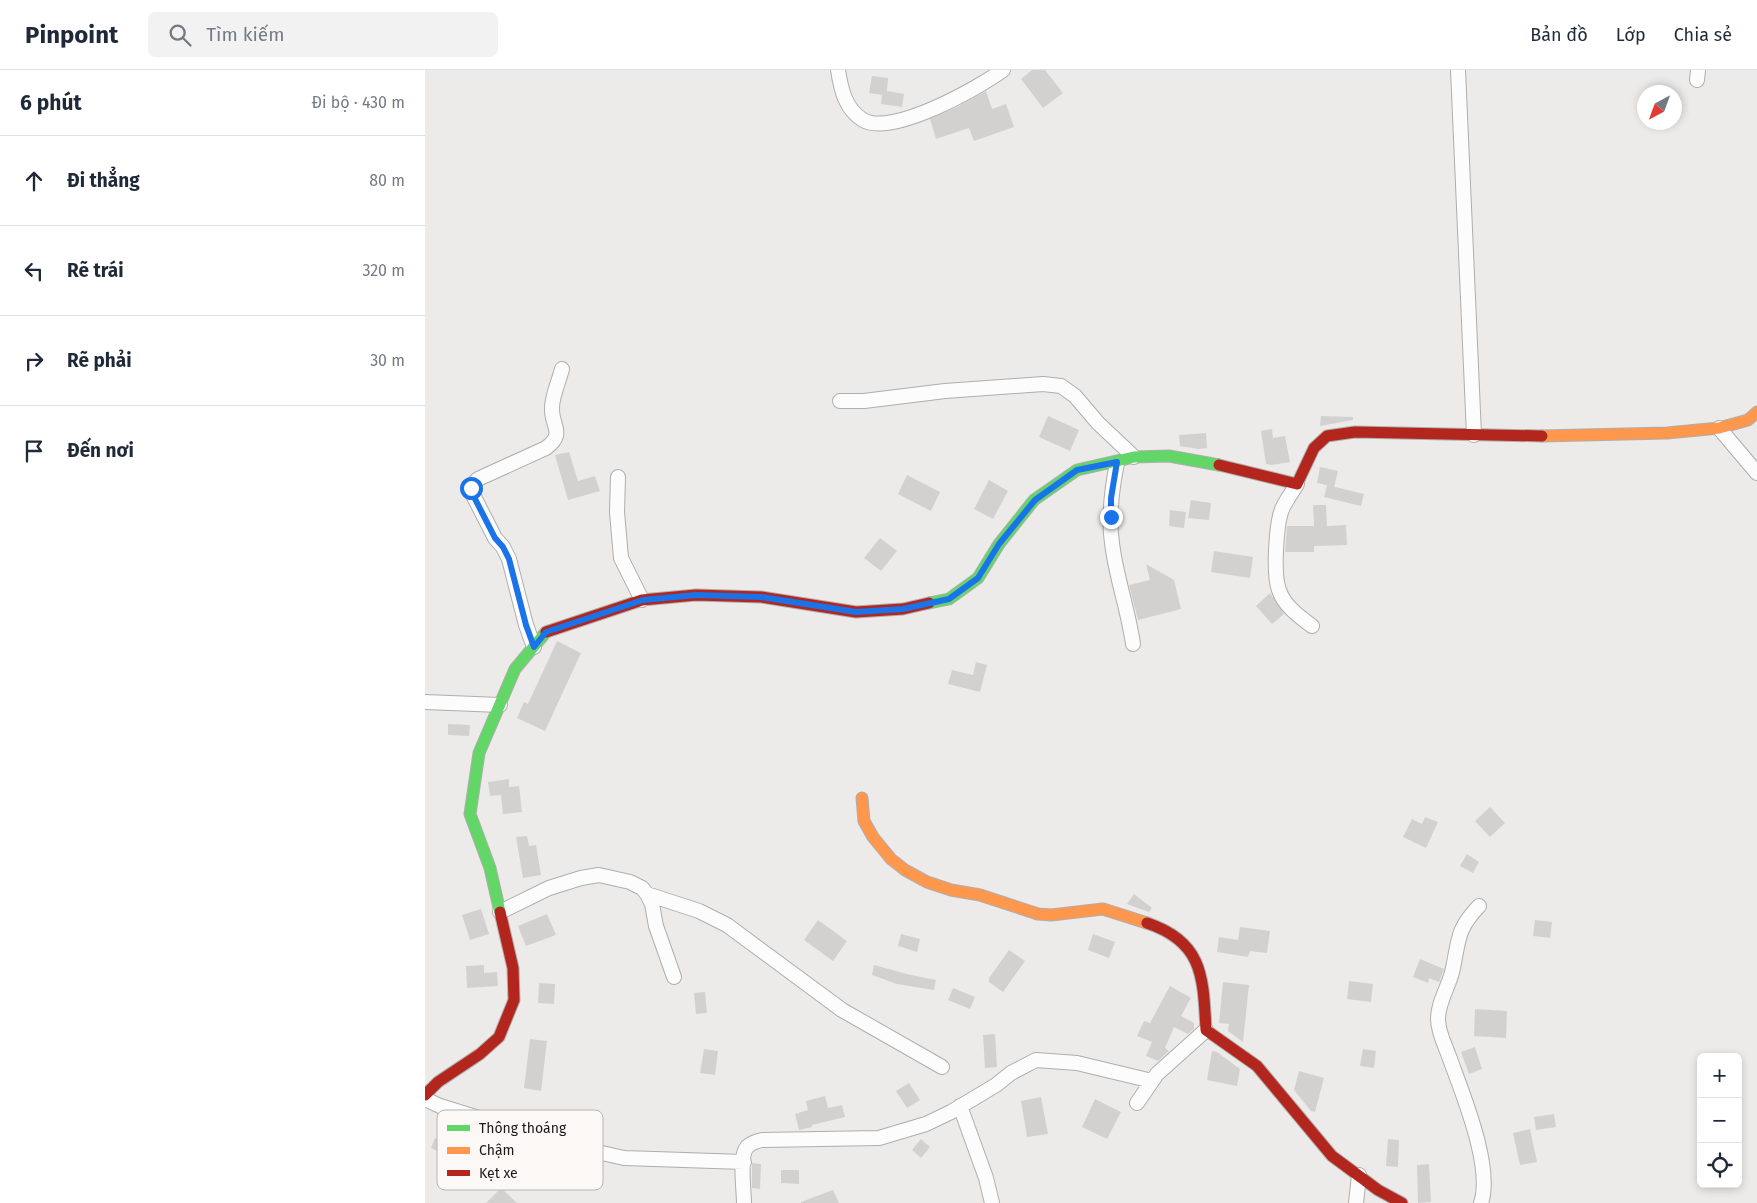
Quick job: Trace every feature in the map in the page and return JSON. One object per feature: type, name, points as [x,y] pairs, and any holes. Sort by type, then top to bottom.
[{"type":"street","points":[[839,70],[841,86],[847,104],[856,115],[865,121],[875,123],[897,121],[935,109],[1003,70]]},
{"type":"street","points":[[1458,70],[1474,435]]},
{"type":"street","points":[[534,647],[526,625],[509,559],[503,547],[495,538],[471,488],[478,480],[553,443],[557,434],[551,409],[562,369]]},
{"type":"street","points":[[840,401],[865,401],[945,391],[1043,384],[1061,386],[1075,396],[1098,423],[1134,458]]},
{"type":"street","points":[[1312,626],[1292,610],[1279,590],[1276,562],[1277,530],[1283,508],[1314,448],[1327,436],[1355,432],[1565,436],[1667,434],[1719,428],[1748,420],[1757,412]]},
{"type":"street","points":[[1719,428],[1757,473]]},
{"type":"street","points":[[425,1094],[437,1082],[480,1054],[499,1037],[514,1000],[513,968],[490,868],[471,814],[479,753],[515,669],[546,632],[643,600],[696,595],[761,597],[856,612],[903,609],[949,599],[978,578],[999,544],[1035,500],[1077,470],[1134,458],[1169,456],[1240,469],[1297,484]]},
{"type":"street","points":[[1117,462],[1111,498],[1111,540],[1117,576],[1129,616],[1133,644]]},
{"type":"street","points":[[618,477],[617,512],[621,558],[643,600]]},
{"type":"street","points":[[425,702],[500,705]]},
{"type":"street","points":[[862,798],[864,820],[873,837],[891,859],[905,870],[927,882],[951,890],[980,895],[1038,914],[1051,915],[1103,908],[1161,928],[1181,940],[1193,955],[1203,984],[1206,1030]]},
{"type":"street","points":[[500,912],[549,888],[581,878],[599,875],[630,882],[642,888],[652,904],[656,926],[674,977]]},
{"type":"street","points":[[647,894],[699,911],[727,925],[843,1010],[942,1067]]},
{"type":"street","points":[[1479,906],[1469,917],[1458,937],[1453,970],[1440,1005],[1438,1020],[1441,1036],[1461,1090],[1478,1145],[1483,1172],[1481,1203]]},
{"type":"street","points":[[1137,1103],[1152,1081],[1206,1030]]},
{"type":"street","points":[[1206,1030],[1257,1066],[1332,1156],[1378,1190],[1402,1203]]},
{"type":"street","points":[[744,1203],[745,1151],[748,1145],[755,1142],[762,1140],[879,1138],[926,1124],[960,1106],[996,1085],[1011,1073],[1036,1060],[1077,1063],[1152,1081]]},
{"type":"street","points":[[425,1099],[453,1110]]},
{"type":"street","points":[[960,1106],[992,1203]]},
{"type":"street","points":[[603,1153],[624,1158],[744,1162]]},
{"type":"street","points":[[1356,1203],[1359,1175]]},
{"type":"building","points":[[1032,70],[1045,70],[1063,93],[1043,108],[1021,79]]},
{"type":"building","points":[[872,76],[888,78],[887,91],[904,94],[902,107],[881,104],[882,95],[869,93]]},
{"type":"building","points":[[986,91],[992,109],[1006,104],[1014,127],[974,141],[969,128],[936,139],[930,119]]},
{"type":"building","points":[[1048,416],[1079,430],[1070,451],[1039,437]]},
{"type":"building","points":[[1321,416],[1353,417],[1353,420],[1320,426]]},
{"type":"building","points":[[1272,429],[1273,438],[1285,436],[1290,462],[1266,464],[1261,431]]},
{"type":"building","points":[[1206,433],[1207,448],[1198,449],[1180,446],[1179,435]]},
{"type":"building","points":[[569,452],[578,481],[595,476],[600,491],[568,500],[555,455]]},
{"type":"building","points":[[1320,467],[1338,471],[1334,487],[1317,483]]},
{"type":"building","points":[[907,475],[940,492],[931,511],[898,494]]},
{"type":"building","points":[[989,480],[1008,491],[993,519],[974,509]]},
{"type":"building","points":[[1327,485],[1364,494],[1361,506],[1324,497]]},
{"type":"building","points":[[1191,500],[1211,503],[1209,520],[1188,518]]},
{"type":"building","points":[[1313,505],[1326,505],[1327,526],[1346,525],[1347,545],[1314,546],[1314,552],[1285,552],[1287,526],[1314,526]]},
{"type":"building","points":[[1170,510],[1186,512],[1184,528],[1169,526]]},
{"type":"building","points":[[880,538],[897,551],[881,571],[864,558]]},
{"type":"building","points":[[1214,551],[1253,557],[1250,578],[1211,572]]},
{"type":"building","points":[[1146,564],[1174,580],[1181,609],[1138,620],[1129,585],[1150,580]]},
{"type":"building","points":[[1270,593],[1284,614],[1272,624],[1256,606]]},
{"type":"building","points":[[557,641],[581,653],[545,731],[517,718],[524,702],[528,704]]},
{"type":"building","points":[[976,662],[987,665],[980,692],[948,684],[952,670],[973,675]]},
{"type":"building","points":[[448,724],[470,725],[469,736],[448,735]]},
{"type":"building","points":[[509,779],[509,787],[519,786],[522,812],[503,814],[501,795],[490,796],[488,782]]},
{"type":"building","points":[[1490,807],[1505,823],[1490,837],[1475,821]]},
{"type":"building","points":[[1425,817],[1438,822],[1426,848],[1403,837],[1412,819],[1422,824]]},
{"type":"building","points":[[527,836],[529,846],[536,845],[541,875],[523,878],[516,837]]},
{"type":"building","points":[[1467,854],[1479,862],[1473,873],[1460,866]]},
{"type":"building","points":[[1134,894],[1152,908],[1149,912],[1127,904]]},
{"type":"building","points":[[481,909],[489,934],[470,940],[462,915]]},
{"type":"building","points":[[547,914],[556,935],[526,946],[518,926]]},
{"type":"building","points":[[818,920],[847,941],[833,961],[804,940]]},
{"type":"building","points":[[1535,920],[1552,922],[1550,938],[1533,936]]},
{"type":"building","points":[[1240,927],[1270,931],[1267,953],[1250,951],[1248,957],[1217,952],[1219,937],[1238,940]]},
{"type":"building","points":[[901,934],[920,939],[917,952],[898,946]]},
{"type":"building","points":[[1093,934],[1115,942],[1109,958],[1088,950]]},
{"type":"building","points":[[1009,950],[1025,961],[1003,992],[989,982],[989,978]]},
{"type":"building","points":[[1420,959],[1444,969],[1439,982],[1429,978],[1428,983],[1413,977]]},
{"type":"building","points":[[484,965],[484,973],[497,972],[498,986],[467,988],[466,966]]},
{"type":"building","points":[[874,965],[936,980],[934,990],[897,984],[872,975]]},
{"type":"building","points":[[1349,981],[1373,984],[1371,1002],[1347,999]]},
{"type":"building","points":[[1223,982],[1249,985],[1243,1042],[1228,1031],[1229,1024],[1219,1023]]},
{"type":"building","points":[[539,983],[555,984],[554,1004],[538,1003]]},
{"type":"building","points":[[1170,986],[1191,998],[1181,1016],[1194,1023],[1194,1029],[1188,1034],[1174,1027],[1165,1048],[1169,1051],[1158,1061],[1146,1056],[1152,1042],[1137,1036],[1144,1021],[1150,1023]]},
{"type":"building","points":[[953,988],[975,997],[970,1009],[948,1000]]},
{"type":"building","points":[[705,992],[707,1013],[696,1014],[694,993]]},
{"type":"building","points":[[1475,1009],[1507,1011],[1506,1038],[1474,1036]]},
{"type":"building","points":[[995,1034],[997,1067],[985,1068],[983,1035]]},
{"type":"building","points":[[530,1039],[547,1041],[541,1091],[524,1088]]},
{"type":"building","points":[[1475,1047],[1482,1069],[1469,1074],[1461,1052]]},
{"type":"building","points":[[704,1049],[718,1051],[715,1075],[700,1073]]},
{"type":"building","points":[[1363,1049],[1376,1051],[1374,1068],[1360,1066]]},
{"type":"building","points":[[1212,1051],[1217,1052],[1240,1069],[1237,1086],[1207,1080]]},
{"type":"building","points":[[1299,1071],[1324,1078],[1315,1112],[1311,1111],[1294,1090]]},
{"type":"building","points":[[909,1083],[920,1100],[907,1108],[896,1091]]},
{"type":"building","points":[[825,1096],[828,1108],[842,1105],[845,1117],[799,1130],[795,1114],[808,1110],[806,1101]]},
{"type":"building","points":[[1041,1097],[1048,1134],[1027,1137],[1021,1101]]},
{"type":"building","points":[[1095,1099],[1121,1112],[1107,1139],[1082,1127]]},
{"type":"building","points":[[1554,1114],[1556,1127],[1536,1130],[1534,1117]]},
{"type":"building","points":[[1530,1129],[1537,1162],[1520,1165],[1513,1133]]},
{"type":"building","points":[[435,1138],[437,1139],[437,1151],[431,1148]]},
{"type":"building","points":[[921,1139],[930,1147],[921,1158],[912,1150]]},
{"type":"building","points":[[1388,1139],[1399,1140],[1398,1167],[1386,1166]]},
{"type":"building","points":[[752,1163],[761,1164],[760,1189],[752,1188]]},
{"type":"building","points":[[1429,1164],[1431,1202],[1418,1203],[1417,1165]]},
{"type":"building","points":[[781,1170],[799,1170],[799,1184],[781,1183]]},
{"type":"building","points":[[499,1190],[503,1190],[517,1203],[486,1203]]},
{"type":"building","points":[[833,1190],[839,1203],[801,1203],[801,1202]]},
{"type":"traffic: fast","points":[[929,603],[949,599],[978,578],[999,544],[1034,500],[1077,470],[1134,457],[1169,456],[1219,465]]},
{"type":"traffic: fast","points":[[500,912],[490,868],[470,814],[479,753],[515,669],[546,632]]},
{"type":"traffic: slow","points":[[1542,436],[1667,433],[1719,428],[1748,420],[1757,412]]},
{"type":"traffic: slow","points":[[862,798],[864,821],[873,837],[891,859],[905,870],[927,882],[951,890],[980,895],[1038,914],[1051,915],[1103,909],[1147,923]]},
{"type":"traffic: jam","points":[[1219,465],[1297,484],[1314,448],[1327,436],[1355,432],[1542,436]]},
{"type":"traffic: jam","points":[[546,632],[642,600],[696,595],[761,597],[856,612],[903,609],[929,603]]},
{"type":"traffic: jam","points":[[425,1095],[438,1082],[480,1054],[499,1037],[514,1000],[513,968],[500,912]]},
{"type":"traffic: jam","points":[[1147,923],[1166,931],[1180,940],[1190,951],[1197,964],[1201,978],[1206,1030],[1257,1066],[1332,1156],[1378,1190],[1402,1203]]},
{"type":"route","points":[[471,488],[495,538],[503,547],[509,559],[526,625],[534,647],[546,632],[643,600],[696,595],[761,597],[856,612],[903,609],[949,599],[978,578],[999,544],[1035,500],[1077,470],[1117,462],[1111,498],[1111,517]]}]
